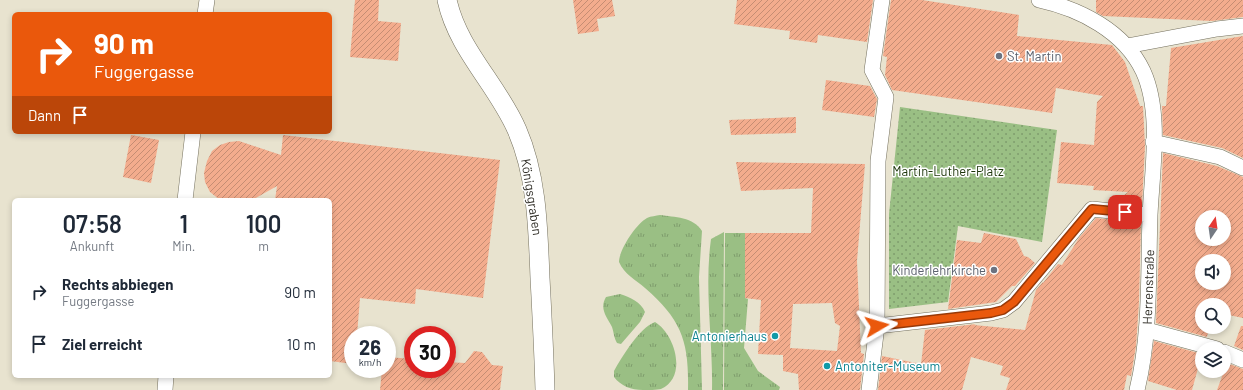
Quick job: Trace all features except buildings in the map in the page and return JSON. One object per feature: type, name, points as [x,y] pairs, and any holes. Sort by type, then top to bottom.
[{"type":"street","points":[[205,12],[207,0]]},
{"type":"street","name":"Königsgraben","points":[[447,0],[452,19],[461,40],[508,112],[517,131],[531,177],[539,236],[545,390]]},
{"type":"street","points":[[869,390],[877,326],[878,160],[886,97],[872,70],[882,0]]},
{"type":"street","points":[[1039,0],[1061,5],[1082,6],[1127,46],[1172,37],[1243,26]]},
{"type":"street","name":"Herrenstraße","points":[[1127,46],[1143,72],[1150,91],[1153,109],[1147,330],[1137,390]]},
{"type":"street","points":[[185,198],[193,134]]},
{"type":"street","points":[[1153,142],[1220,157],[1243,168]]},
{"type":"street","points":[[877,326],[991,313],[1003,310],[1014,302],[1092,209],[1150,215]]},
{"type":"street","points":[[1147,330],[1195,343]]},
{"type":"street","points":[[1231,355],[1243,360]]},
{"type":"street","points":[[165,390],[166,378]]},
{"type":"green space","name":"Martin-Luther-Platz","points":[[900,107],[1057,130],[1042,242],[958,226],[948,302],[889,309],[889,214]]},
{"type":"green space","points":[[660,215],[689,220],[698,226],[702,231],[699,277],[702,390],[688,390],[685,345],[675,322],[658,300],[627,273],[619,262],[625,244],[633,231],[647,218]]},
{"type":"green space","points":[[724,232],[723,390],[712,390],[708,277],[709,258],[711,239]]},
{"type":"green space","points":[[725,233],[745,233],[745,298],[748,299],[744,348],[758,371],[780,387],[779,390],[724,390]]},
{"type":"green space","points":[[620,294],[635,300],[641,305],[645,312],[640,322],[621,344],[617,343],[616,341],[612,327],[604,313],[603,305],[606,297]]},
{"type":"green space","points":[[655,322],[662,328],[673,345],[676,356],[674,375],[669,383],[661,389],[639,390],[627,387],[614,377],[614,371],[637,336],[649,325]]},
{"type":"place","name":"St. Martin","points":[[999,56]]},
{"type":"place","name":"Kinderlehrkirche","points":[[994,270]]},
{"type":"place","name":"Antonierhaus","points":[[775,336]]},
{"type":"place","name":"Antoniter-Museum","points":[[827,366]]},
{"type":"route","points":[[877,326],[991,313],[1003,310],[1014,302],[1092,209],[1125,212]]}]
